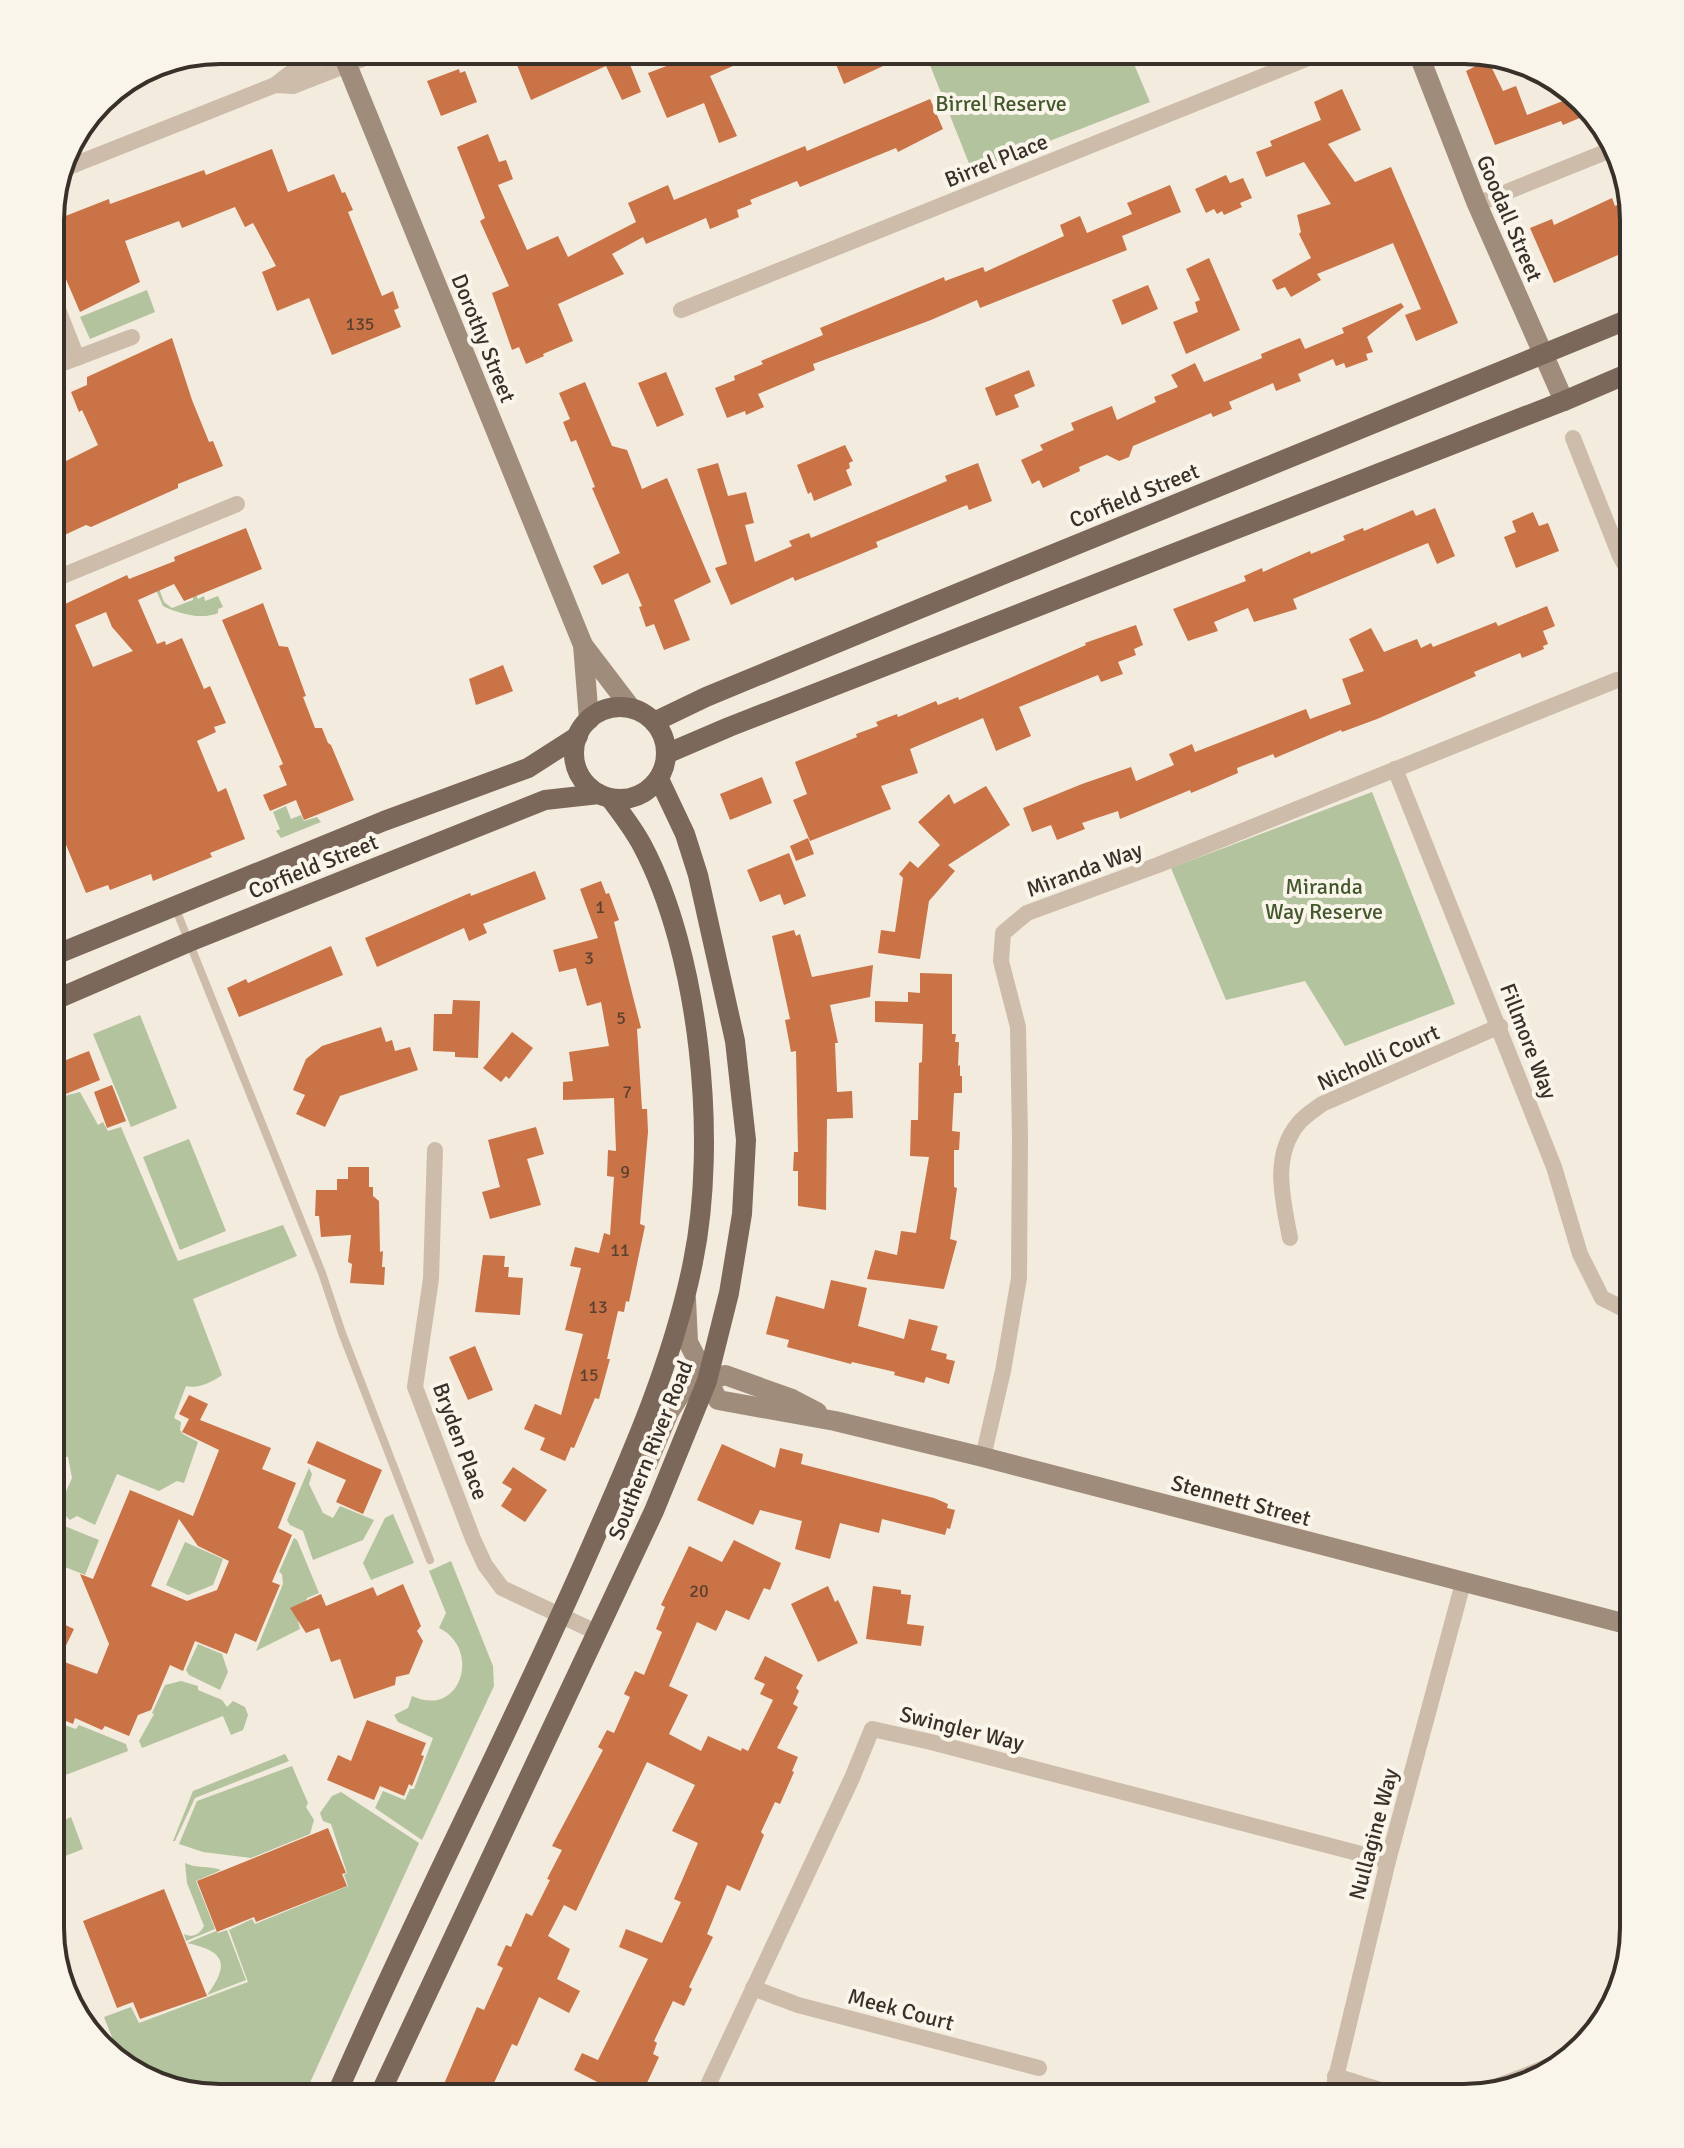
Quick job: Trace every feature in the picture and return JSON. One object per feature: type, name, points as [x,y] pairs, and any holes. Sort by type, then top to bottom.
[{"type":"main road","name":"Corfield Street","points":[[654,722],[877,626],[1620,323]]},
{"type":"main road","points":[[666,754],[1620,377]]},
{"type":"main road","points":[[616,707],[631,708],[644,713],[661,731],[666,754],[664,767],[659,779],[637,796],[605,796],[580,776],[575,749],[583,728],[601,711],[616,707]]},
{"type":"main road","name":"Corfield Street","points":[[64,951],[384,821],[528,768],[583,728]]},
{"type":"main road","name":"Southern River Road","points":[[385,2084],[654,1511],[707,1381],[729,1293],[742,1214],[746,1140],[735,1041],[698,875],[685,834],[659,779]]},
{"type":"main road","name":"Corfield Street","points":[[64,996],[189,942],[545,800],[605,796]]},
{"type":"main road","name":"Southern River Road","points":[[342,2084],[611,1501],[650,1404],[686,1294],[703,1180],[701,1075],[693,1014],[675,930],[661,888],[640,842],[605,796]]},
{"type":"street","points":[[74,165],[275,85],[293,86],[327,64]]},
{"type":"street","name":"Dorothy Street","points":[[345,64],[583,645],[631,708]]},
{"type":"street","name":"Birrel Place","points":[[681,310],[1293,64]]},
{"type":"street","name":"Goodall Street","points":[[1422,64],[1477,204],[1564,401]]},
{"type":"street","points":[[1477,204],[1605,152]]},
{"type":"street","points":[[64,325],[77,358]]},
{"type":"street","points":[[64,363],[132,337]]},
{"type":"street","points":[[1573,438],[1620,556]]},
{"type":"street","points":[[64,575],[237,504]]},
{"type":"street","name":"Dorothy Street","points":[[583,645],[583,728]]},
{"type":"street","name":"Miranda Way","points":[[983,1457],[1003,1371],[1019,1278],[1018,1027],[1001,961],[1003,933],[1027,913],[1158,865],[1620,680]]},
{"type":"street","name":"Fillmore Way","points":[[1395,769],[1554,1167],[1580,1254],[1602,1298],[1620,1307]]},
{"type":"street","name":"Nicholli Court","points":[[1290,1238],[1280,1184],[1281,1164],[1287,1141],[1299,1122],[1322,1104],[1500,1026]]},
{"type":"street","name":"Bryden Place","points":[[435,1150],[431,1279],[415,1387],[485,1565],[502,1588],[596,1632]]},
{"type":"street","points":[[611,1501],[647,1464],[669,1412],[682,1392],[707,1381],[688,1342],[686,1294]]},
{"type":"street","name":"Stennett Street","points":[[707,1381],[725,1375],[792,1399],[835,1421],[1620,1622]]},
{"type":"street","name":"Nullagine Way","points":[[1334,2084],[1388,1861],[1463,1583]]},
{"type":"street","name":"Swingler Way","points":[[708,2084],[872,1729],[1388,1861]]},
{"type":"street","name":"Meek Court","points":[[753,1988],[798,2005],[1039,2068]]},
{"type":"street","points":[[1335,2076],[1363,2084]]},
{"type":"lane","points":[[175,906],[322,1273],[342,1333],[430,1560]]},
{"type":"green space","name":"Birrel Reserve","points":[[930,64],[1134,64],[1150,102],[972,171]]},
{"type":"green space","points":[[147,290],[155,312],[90,339],[80,317]]},
{"type":"green space","points":[[151,578],[155,578],[164,602],[172,608],[193,600],[196,595],[198,599],[204,596],[205,601],[218,596],[223,607],[218,609],[218,613],[205,616],[169,609],[163,606]]},
{"type":"green space","name":"Miranda Way Reserve","points":[[1372,792],[1455,1004],[1345,1046],[1305,981],[1226,1000],[1171,868]]},
{"type":"green space","points":[[286,806],[291,819],[301,815],[304,821],[317,817],[321,822],[281,838],[276,831],[280,829],[273,812]]},
{"type":"green space","points":[[140,1015],[177,1108],[131,1127],[93,1034]]},
{"type":"green space","points":[[80,1092],[98,1125],[103,1122],[108,1131],[121,1127],[178,1261],[283,1225],[297,1256],[193,1299],[222,1375],[200,1386],[186,1386],[174,1418],[181,1422],[183,1434],[198,1442],[184,1483],[177,1481],[159,1491],[117,1474],[95,1525],[77,1516],[70,1520],[64,1514],[64,1496],[72,1478],[68,1457],[64,1457],[64,1096]]},
{"type":"green space","points":[[189,1139],[226,1231],[180,1250],[143,1157]]},
{"type":"green space","points":[[309,1468],[312,1474],[309,1484],[323,1513],[333,1518],[340,1506],[374,1520],[363,1540],[313,1560],[303,1531],[290,1525],[287,1520]]},
{"type":"green space","points":[[393,1514],[414,1563],[371,1580],[363,1563],[385,1518]]},
{"type":"green space","points":[[64,1526],[99,1540],[85,1575],[64,1567]]},
{"type":"green space","points":[[294,1538],[319,1593],[307,1598],[298,1621],[300,1629],[256,1651],[283,1584],[279,1572]]},
{"type":"green space","points":[[185,1542],[223,1559],[213,1585],[188,1595],[166,1585]]},
{"type":"green space","points":[[451,1561],[493,1666],[494,1686],[422,1840],[375,1808],[383,1791],[405,1800],[410,1789],[414,1789],[433,1738],[398,1722],[394,1715],[408,1708],[412,1696],[429,1701],[443,1698],[453,1690],[460,1678],[460,1651],[452,1638],[439,1628],[446,1613],[429,1571]]},
{"type":"green space","points":[[198,1644],[222,1654],[228,1672],[220,1690],[189,1675],[186,1670]]},
{"type":"green space","points":[[181,1681],[198,1686],[198,1690],[222,1700],[227,1707],[233,1701],[245,1707],[248,1715],[243,1730],[231,1735],[223,1716],[142,1748],[139,1741],[165,1685]]},
{"type":"green space","points":[[64,1725],[76,1729],[79,1725],[126,1744],[128,1751],[64,1776]]},
{"type":"green space","points":[[285,1754],[289,1761],[195,1798],[173,1841],[193,1791]]},
{"type":"green space","points":[[292,1766],[308,1803],[306,1807],[314,1820],[310,1834],[251,1858],[203,1852],[179,1844],[197,1801]]},
{"type":"green space","points":[[341,1792],[419,1843],[309,2084],[199,2083],[170,2076],[133,2058],[114,2042],[104,2017],[131,2007],[139,2023],[248,1982],[229,1930],[252,1919],[255,1924],[348,1886],[344,1875],[347,1873],[331,1824],[323,1821],[320,1813],[332,1796]]},
{"type":"green space","points":[[71,1817],[83,1849],[64,1856],[64,1820]]},
{"type":"green space","points":[[185,1863],[221,1870],[196,1881],[215,1929],[186,1941],[184,1934],[196,1935],[204,1926],[187,1883]]},
{"type":"green space","points":[[227,1930],[246,1980],[207,1995],[219,1974],[220,1960],[209,1950],[187,1943],[216,1931]]},
{"type":"building","points":[[517,64],[630,64],[641,92],[622,100],[606,66],[531,100]]},
{"type":"building","points":[[672,64],[738,64],[710,76],[737,136],[719,143],[704,103],[667,118],[648,73]]},
{"type":"building","points":[[836,64],[888,64],[844,84]]},
{"type":"building","points":[[1479,65],[1491,66],[1503,91],[1516,86],[1527,115],[1564,100],[1581,117],[1563,125],[1561,121],[1495,145],[1466,71]]},
{"type":"building","points":[[459,69],[460,73],[465,71],[477,102],[441,116],[427,81]]},
{"type":"building","points":[[1342,89],[1361,130],[1328,144],[1355,182],[1391,167],[1458,323],[1416,341],[1405,315],[1421,309],[1393,243],[1317,274],[1321,280],[1291,297],[1285,287],[1277,290],[1272,280],[1311,258],[1299,234],[1297,215],[1331,204],[1304,162],[1266,177],[1256,152],[1272,146],[1270,141],[1321,120],[1314,102]]},
{"type":"building","points":[[930,99],[943,129],[898,152],[896,148],[800,187],[797,181],[750,200],[752,204],[737,210],[739,217],[710,229],[706,218],[646,244],[643,237],[612,254],[624,274],[558,304],[573,341],[526,364],[519,347],[512,350],[492,293],[509,286],[480,221],[485,218],[457,147],[488,134],[499,162],[506,160],[513,179],[498,185],[527,250],[558,236],[568,257],[636,222],[628,203],[668,185],[674,200],[805,146],[807,151]]},
{"type":"building","points":[[272,149],[288,192],[334,174],[353,210],[348,212],[382,296],[393,291],[399,308],[394,310],[401,327],[332,355],[309,298],[277,311],[262,272],[276,266],[253,223],[245,227],[235,207],[182,228],[179,221],[125,241],[140,282],[80,312],[64,275],[64,217],[109,199],[110,204],[204,170],[206,175]]},
{"type":"building","points":[[1226,175],[1230,183],[1243,178],[1252,198],[1240,203],[1242,207],[1224,215],[1222,211],[1217,214],[1214,209],[1206,213],[1195,189]]},
{"type":"building","points":[[1170,185],[1181,212],[1122,236],[1127,250],[980,308],[977,300],[813,364],[815,370],[758,394],[764,407],[746,415],[745,411],[727,418],[715,388],[763,364],[761,361],[823,335],[820,328],[944,277],[945,281],[983,267],[985,272],[1064,236],[1060,225],[1080,216],[1087,233],[1132,214],[1127,203]]},
{"type":"building","points":[[1612,198],[1615,206],[1619,204],[1620,254],[1554,283],[1530,228],[1552,219],[1554,225]]},
{"type":"building","points":[[1209,258],[1240,330],[1186,354],[1173,322],[1198,312],[1195,302],[1200,300],[1186,269]]},
{"type":"building","points":[[1148,285],[1158,309],[1122,325],[1112,300]]},
{"type":"building","points":[[1401,303],[1404,307],[1367,337],[1373,352],[1366,354],[1368,360],[1346,368],[1344,363],[1336,366],[1333,359],[1298,374],[1301,381],[1276,391],[1273,383],[1229,402],[1232,409],[1213,417],[1211,413],[1133,446],[1129,457],[1119,461],[1107,455],[1043,488],[1039,480],[1032,484],[1021,460],[1043,450],[1040,445],[1074,430],[1071,423],[1112,406],[1117,420],[1156,402],[1154,397],[1178,387],[1171,375],[1195,363],[1204,382],[1300,338],[1305,349],[1344,333],[1342,328]]},
{"type":"building","points":[[172,338],[192,400],[209,442],[213,441],[223,466],[178,484],[178,488],[91,527],[86,525],[64,535],[64,462],[98,445],[71,392],[87,385],[87,377]]},
{"type":"building","points":[[1029,370],[1035,386],[1014,395],[1019,407],[996,416],[985,388]]},
{"type":"building","points":[[666,372],[684,415],[657,427],[638,383]]},
{"type":"building","points":[[585,382],[612,446],[627,450],[642,489],[667,478],[711,582],[674,600],[690,640],[664,650],[654,624],[646,627],[639,607],[642,606],[628,573],[602,585],[593,566],[620,553],[592,488],[595,487],[576,440],[571,442],[563,422],[570,419],[559,393]]},
{"type":"building","points":[[845,445],[853,461],[846,470],[852,485],[814,501],[811,492],[808,494],[797,465]]},
{"type":"building","points":[[718,463],[728,496],[746,492],[754,523],[745,525],[755,562],[792,546],[789,541],[809,533],[811,538],[947,481],[945,476],[978,463],[992,501],[969,510],[967,505],[876,542],[878,547],[795,581],[793,577],[731,605],[715,568],[727,564],[697,469]]},
{"type":"building","points":[[1435,508],[1455,556],[1437,564],[1428,543],[1293,599],[1297,609],[1254,622],[1248,608],[1214,622],[1218,631],[1188,641],[1173,609],[1246,581],[1244,576],[1262,568],[1263,572],[1310,551],[1311,554],[1345,540],[1343,536],[1363,528],[1364,531],[1413,510],[1416,516]]},
{"type":"building","points":[[1533,512],[1539,526],[1548,523],[1559,551],[1516,568],[1504,537],[1516,532],[1512,521]]},
{"type":"building","points":[[246,528],[262,569],[184,601],[174,584],[138,600],[157,644],[165,641],[166,645],[182,638],[204,689],[210,686],[226,723],[214,727],[216,732],[197,741],[218,792],[226,788],[245,839],[210,853],[212,857],[153,881],[151,874],[110,890],[108,885],[86,893],[64,840],[64,604],[127,575],[129,579],[175,561],[174,557]],"holes":[[[106,612],[112,627],[133,651],[93,667],[75,625]]]},
{"type":"building","points":[[263,603],[279,646],[288,647],[315,728],[322,728],[354,800],[304,820],[296,800],[270,811],[263,795],[287,785],[279,766],[283,764],[222,620]]},
{"type":"building","points":[[1547,606],[1555,626],[1543,631],[1548,644],[1543,646],[1544,649],[1522,658],[1520,653],[1474,672],[1476,676],[1377,719],[1341,730],[1275,758],[1273,754],[1237,768],[1238,773],[1120,819],[1118,811],[1082,823],[1085,829],[1057,840],[1051,825],[1032,832],[1023,808],[1082,784],[1131,767],[1136,781],[1174,765],[1169,754],[1192,744],[1195,752],[1306,709],[1310,719],[1351,704],[1342,679],[1364,671],[1349,639],[1371,628],[1384,652],[1417,639],[1421,648],[1431,643],[1433,647]]},
{"type":"building","points":[[1136,625],[1143,645],[1134,649],[1136,655],[1118,662],[1123,674],[1101,682],[1098,675],[1019,707],[1031,736],[996,751],[983,718],[910,749],[918,773],[881,786],[891,809],[810,841],[793,800],[807,794],[795,762],[857,737],[856,734],[878,726],[876,722],[897,714],[898,717],[936,701],[938,705],[958,697],[959,700],[1085,643]]},
{"type":"building","points":[[503,665],[513,691],[476,705],[469,679]]},
{"type":"building","points":[[762,777],[772,803],[730,820],[720,794]]},
{"type":"building","points":[[986,786],[1010,825],[948,865],[955,871],[929,901],[920,959],[878,953],[881,930],[895,932],[903,878],[899,874],[910,861],[918,868],[940,845],[918,822],[949,794],[954,804]]},
{"type":"building","points":[[808,838],[814,854],[796,861],[790,846]]},
{"type":"building","points":[[789,853],[806,896],[784,905],[780,894],[760,902],[747,870]]},
{"type":"building","points":[[535,871],[546,899],[483,924],[487,933],[469,941],[464,928],[377,967],[365,938],[470,893],[471,896]]},
{"type":"building","points":[[601,881],[619,920],[614,922],[641,1028],[637,1029],[642,1109],[647,1109],[648,1132],[640,1224],[645,1226],[629,1302],[626,1301],[624,1312],[618,1311],[599,1399],[595,1398],[574,1448],[571,1447],[565,1461],[540,1450],[545,1438],[524,1429],[535,1404],[561,1415],[583,1334],[565,1330],[581,1268],[570,1266],[575,1247],[599,1253],[604,1233],[610,1235],[614,1177],[607,1176],[608,1150],[616,1151],[614,1098],[563,1100],[563,1082],[573,1081],[569,1052],[609,1046],[601,1002],[587,1006],[576,968],[559,972],[553,950],[598,938],[580,889]]},
{"type":"building","points":[[794,930],[796,936],[800,934],[812,977],[873,965],[870,997],[830,1005],[838,1043],[835,1043],[837,1092],[852,1091],[853,1118],[827,1119],[826,1210],[798,1206],[798,1171],[793,1171],[794,1152],[798,1152],[796,1051],[791,1052],[785,1020],[790,1019],[772,936]]},
{"type":"building","points":[[331,946],[343,975],[239,1017],[227,988],[246,979],[248,983]]},
{"type":"building","points":[[920,973],[952,974],[952,1034],[956,1034],[955,1042],[959,1042],[958,1066],[962,1076],[962,1093],[954,1093],[952,1131],[960,1132],[959,1150],[954,1150],[954,1187],[957,1188],[950,1239],[957,1241],[944,1289],[867,1279],[875,1250],[897,1255],[901,1231],[916,1233],[929,1157],[910,1156],[911,1120],[918,1120],[923,1024],[875,1022],[875,1001],[908,1002],[908,992],[920,993]]},
{"type":"building","points":[[453,1000],[480,1001],[478,1058],[455,1057],[455,1052],[433,1051],[434,1014],[452,1014]]},
{"type":"building","points":[[381,1027],[386,1042],[392,1040],[395,1051],[410,1047],[418,1070],[340,1096],[325,1127],[296,1114],[305,1095],[293,1090],[306,1059],[322,1046]]},
{"type":"building","points":[[512,1032],[533,1048],[509,1079],[506,1076],[501,1082],[483,1068]]},
{"type":"building","points":[[89,1051],[100,1080],[64,1095],[64,1061]]},
{"type":"building","points":[[112,1085],[126,1121],[107,1128],[94,1092]]},
{"type":"building","points":[[536,1127],[544,1154],[527,1159],[541,1205],[490,1219],[482,1192],[500,1187],[488,1140]]},
{"type":"building","points":[[348,1167],[369,1167],[369,1187],[373,1187],[373,1196],[379,1201],[384,1285],[350,1283],[352,1264],[348,1262],[351,1235],[321,1237],[319,1216],[315,1216],[316,1190],[337,1190],[337,1179],[348,1179]]},
{"type":"building","points":[[483,1255],[505,1256],[504,1267],[509,1267],[508,1277],[523,1278],[520,1315],[475,1312]]},
{"type":"building","points":[[831,1280],[867,1288],[858,1326],[904,1339],[909,1319],[938,1326],[931,1350],[947,1354],[946,1359],[955,1361],[949,1384],[926,1377],[924,1383],[894,1375],[895,1372],[787,1347],[789,1340],[766,1334],[776,1296],[824,1309]]},
{"type":"building","points":[[475,1346],[493,1390],[468,1400],[449,1357]]},
{"type":"building","points":[[189,1395],[208,1404],[200,1420],[271,1448],[262,1469],[296,1483],[278,1528],[292,1535],[272,1582],[280,1585],[256,1642],[235,1633],[227,1654],[195,1641],[183,1671],[170,1665],[151,1710],[138,1715],[129,1736],[105,1726],[102,1730],[75,1718],[73,1724],[64,1720],[64,1662],[97,1674],[109,1644],[80,1574],[93,1579],[130,1490],[193,1516],[219,1450],[182,1432],[189,1419],[179,1414]],"holes":[[[179,1519],[198,1546],[229,1561],[217,1590],[187,1601],[151,1586]]]},
{"type":"building","points":[[317,1441],[382,1470],[363,1514],[336,1502],[346,1480],[307,1463]]},
{"type":"building","points":[[722,1444],[775,1468],[780,1448],[803,1454],[801,1464],[934,1498],[955,1510],[950,1529],[947,1528],[945,1535],[882,1519],[879,1533],[840,1523],[830,1559],[795,1549],[802,1521],[760,1510],[753,1525],[697,1500]]},
{"type":"building","points":[[513,1467],[547,1490],[525,1522],[501,1506],[512,1489],[502,1483]]},
{"type":"building","points":[[734,1540],[781,1563],[770,1590],[764,1588],[749,1620],[726,1610],[716,1631],[697,1622],[669,1686],[688,1695],[669,1734],[701,1751],[708,1736],[741,1751],[742,1748],[748,1751],[773,1700],[760,1694],[765,1684],[754,1679],[765,1656],[803,1675],[793,1704],[798,1707],[777,1748],[798,1757],[780,1804],[775,1802],[761,1832],[764,1835],[740,1891],[727,1885],[707,1934],[713,1937],[689,1987],[692,1989],[684,2006],[673,2001],[654,2041],[657,2043],[653,2054],[659,2057],[646,2084],[601,2084],[574,2070],[582,2053],[598,2060],[648,1959],[619,1947],[626,1929],[662,1943],[681,1902],[674,1899],[698,1843],[672,1831],[695,1785],[647,1762],[576,1911],[564,1905],[548,1936],[570,1949],[557,1979],[580,1991],[569,2013],[539,1997],[517,2046],[512,2044],[493,2084],[444,2084],[477,2007],[484,2010],[503,1968],[497,1965],[506,1945],[511,1947],[526,1913],[532,1916],[550,1880],[547,1879],[562,1850],[552,1846],[603,1750],[598,1747],[607,1730],[614,1733],[630,1697],[624,1694],[635,1671],[644,1675],[662,1632],[656,1629],[665,1607],[661,1605],[689,1546],[722,1562]]},
{"type":"building","points":[[403,1584],[421,1626],[417,1631],[423,1641],[409,1674],[396,1677],[395,1685],[354,1699],[340,1659],[331,1662],[319,1628],[306,1633],[290,1608],[321,1594],[326,1606],[373,1587],[377,1596]]},
{"type":"building","points":[[828,1586],[858,1643],[818,1662],[791,1604]]},
{"type":"building","points":[[873,1586],[901,1590],[901,1594],[911,1595],[907,1624],[924,1626],[921,1646],[866,1639]]},
{"type":"building","points":[[64,1624],[74,1629],[64,1650]]},
{"type":"building","points":[[367,1720],[426,1743],[412,1786],[409,1784],[404,1796],[380,1786],[374,1800],[327,1780],[338,1755],[351,1761]]},
{"type":"building","points":[[328,1828],[346,1873],[342,1874],[347,1886],[256,1922],[254,1917],[217,1932],[197,1881]]},
{"type":"building","points":[[164,1889],[207,1996],[140,2019],[133,2002],[117,2008],[83,1921]]}]
